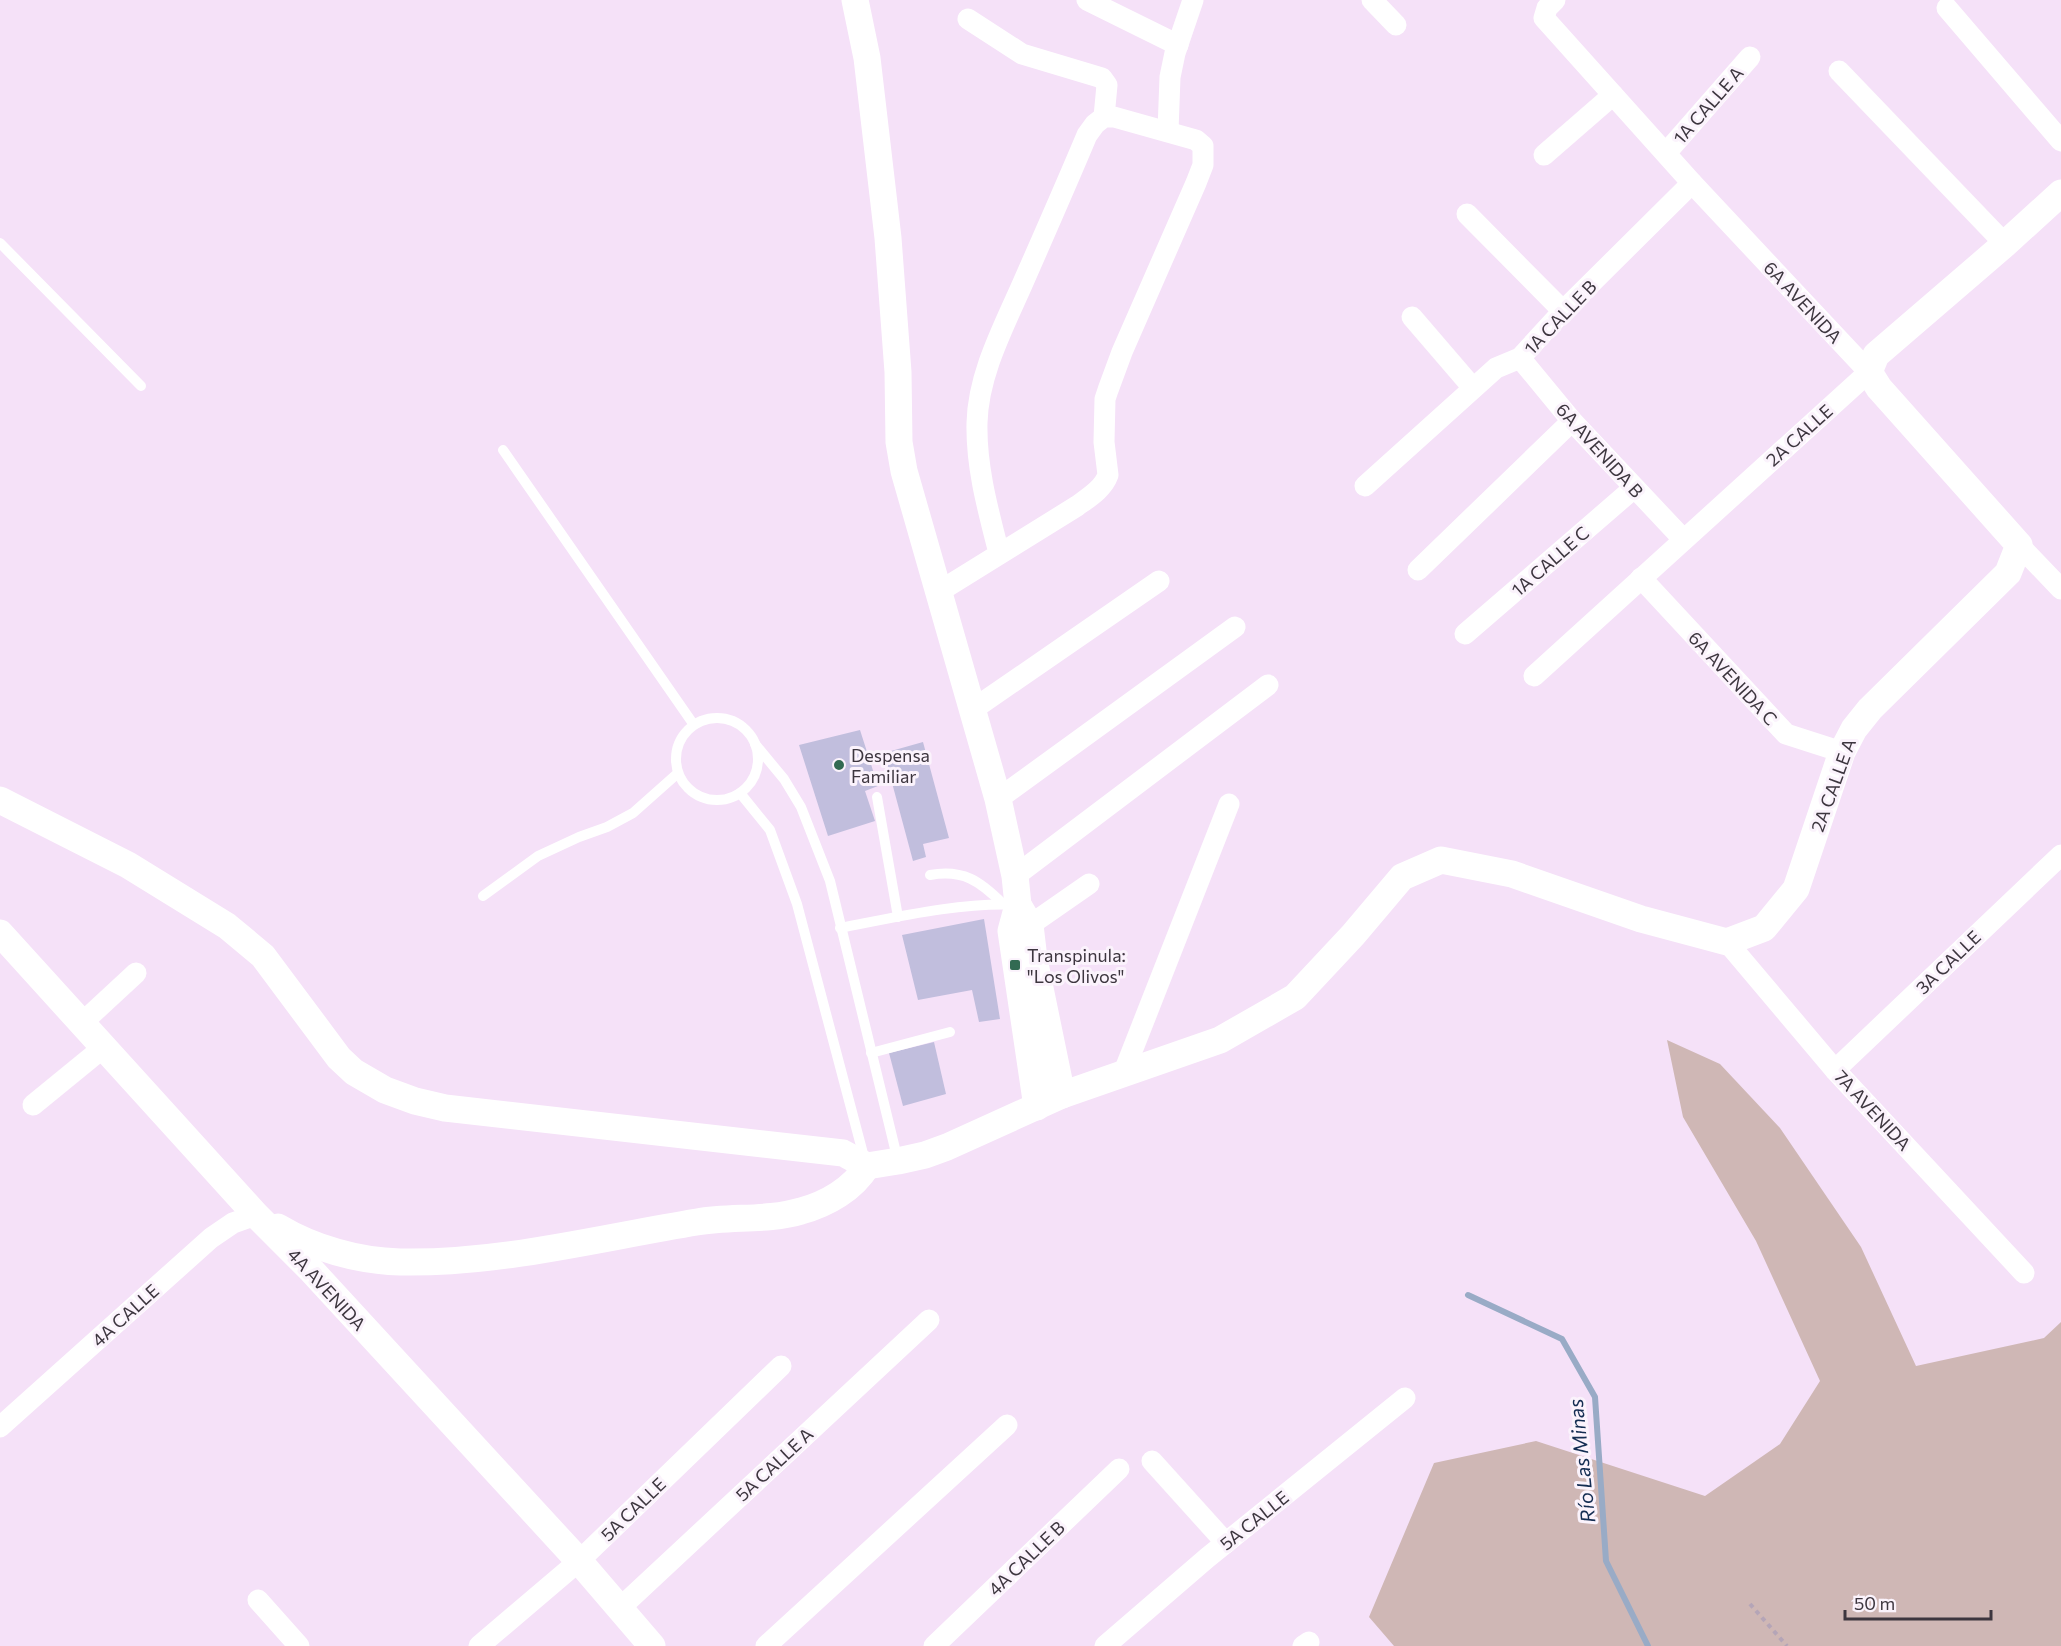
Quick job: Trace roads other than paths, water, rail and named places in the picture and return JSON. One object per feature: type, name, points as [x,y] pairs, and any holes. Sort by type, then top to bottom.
[{"type":"street","points":[[855,0],[867,58],[888,238],[898,372],[899,442],[904,471],[998,799],[1015,876],[1017,911],[1034,959],[1062,1095]]},
{"type":"street","points":[[1087,0],[1178,45]]},
{"type":"street","points":[[1168,131],[1170,77],[1193,0]]},
{"type":"street","points":[[1372,0],[1396,25]]},
{"type":"street","name":"6A AVENIDA","points":[[1550,8],[1613,95],[1869,372],[1879,388],[2061,589]]},
{"type":"street","points":[[1947,8],[2061,141]]},
{"type":"street","points":[[968,19],[1022,54],[1102,78],[1107,85],[1104,117]]},
{"type":"street","name":"1A CALLE A","points":[[1666,153],[1750,57]]},
{"type":"street","points":[[1839,71],[2005,244]]},
{"type":"street","points":[[1544,155],[1613,95]]},
{"type":"street","points":[[940,591],[1077,506],[1094,494],[1107,479],[1104,420],[1108,390],[1122,352],[1203,165],[1203,146],[1200,142],[1114,117],[1104,117],[1095,124],[1088,135],[1008,318],[985,378],[977,422],[979,460],[986,502],[999,553]]},
{"type":"street","name":"1A CALLE B","points":[[1365,486],[1473,388],[1501,365],[1520,358],[1563,311],[1692,183]]},
{"type":"street","name":"2A CALLE","points":[[1534,676],[1869,372],[1876,355],[2061,193]]},
{"type":"street","points":[[1467,214],[1563,311]]},
{"type":"street","points":[[1412,317],[1473,388]]},
{"type":"street","name":"6A AVENIDA B","points":[[1520,358],[1572,421],[1683,539]]},
{"type":"street","points":[[1418,570],[1572,421]]},
{"type":"street","name":"1A CALLE C","points":[[1465,634],[1634,488]]},
{"type":"street","name":"2A CALLE A","points":[[1727,942],[1764,928],[1796,890],[1842,752],[1854,729],[1870,709],[2008,573],[2019,545]]},
{"type":"street","name":"6A AVENIDA C","points":[[1641,578],[1785,734],[1842,752]]},
{"type":"street","points":[[972,710],[1160,581]]},
{"type":"street","points":[[998,799],[1235,627]]},
{"type":"street","points":[[1015,876],[1268,685]]},
{"type":"street","points":[[0,800],[128,866],[201,909],[236,933],[258,951],[279,975],[339,1058],[354,1072],[385,1090],[414,1101],[472,1112],[843,1153],[867,1166],[898,1161],[947,1147],[1062,1095],[1220,1040],[1295,997],[1353,935],[1402,877],[1441,860],[1512,874],[1641,920],[1727,942]]},
{"type":"street","points":[[1123,1074],[1230,804]]},
{"type":"street","name":"3A CALLE","points":[[1835,1070],[2061,855]]},
{"type":"street","points":[[1017,911],[1089,884]]},
{"type":"street","points":[[1017,911],[1011,931],[1037,1107]]},
{"type":"street","name":"4A AVENIDA","points":[[0,933],[256,1215],[312,1271],[579,1561],[652,1646]]},
{"type":"street","name":"7A AVENIDA","points":[[1727,942],[1835,1070],[2024,1273]]},
{"type":"street","points":[[82,1023],[136,973]]},
{"type":"street","points":[[33,1105],[104,1047]]},
{"type":"street","points":[[1054,1057],[1064,1068],[1098,1083]]},
{"type":"street","points":[[256,1215],[296,1238],[326,1248],[388,1261],[443,1260],[563,1248],[700,1221],[801,1211],[843,1192],[858,1179],[867,1166]]},
{"type":"street","name":"4A CALLE","points":[[0,1427],[211,1238],[233,1223],[256,1215]]},
{"type":"street","name":"5A CALLE A","points":[[620,1608],[929,1320]]},
{"type":"street","name":"5A CALLE","points":[[479,1646],[579,1561],[781,1366]]},
{"type":"street","name":"5A CALLE","points":[[1106,1646],[1226,1543],[1405,1398]]},
{"type":"street","points":[[766,1646],[1007,1425]]},
{"type":"street","points":[[1152,1461],[1226,1543]]},
{"type":"street","name":"4A CALLE B","points":[[934,1646],[1119,1469]]},
{"type":"street","points":[[258,1600],[299,1646]]},
{"type":"lane","points":[[0,243],[141,386]]},
{"type":"lane","points":[[503,450],[694,725]]},
{"type":"lane","points":[[755,744],[757,766],[754,777],[740,793],[722,799],[703,798],[692,792],[683,783],[678,773],[676,763],[680,742],[686,733],[694,725],[704,721],[716,718],[728,720],[739,725],[748,733],[784,779],[801,807],[830,881],[898,1161]]},
{"type":"lane","points":[[483,896],[538,856],[633,813],[678,773]]},
{"type":"lane","points":[[740,793],[770,830],[797,904],[867,1166]]},
{"type":"lane","points":[[877,797],[898,916]]},
{"type":"lane","points":[[930,875],[946,872],[958,873],[980,883],[1017,911]]},
{"type":"lane","points":[[840,928],[898,916],[1017,911]]},
{"type":"lane","points":[[871,1053],[950,1032]]},
{"type":"waterway","name":"Río Las Minas","points":[[1468,1295],[1562,1339],[1595,1397],[1606,1561],[1648,1646]]},
{"type":"place","name":"Despensa Familiar","points":[[839,765]]},
{"type":"place","name":"Transpinula: \"Los Olivos\"","points":[[1015,965]]}]
